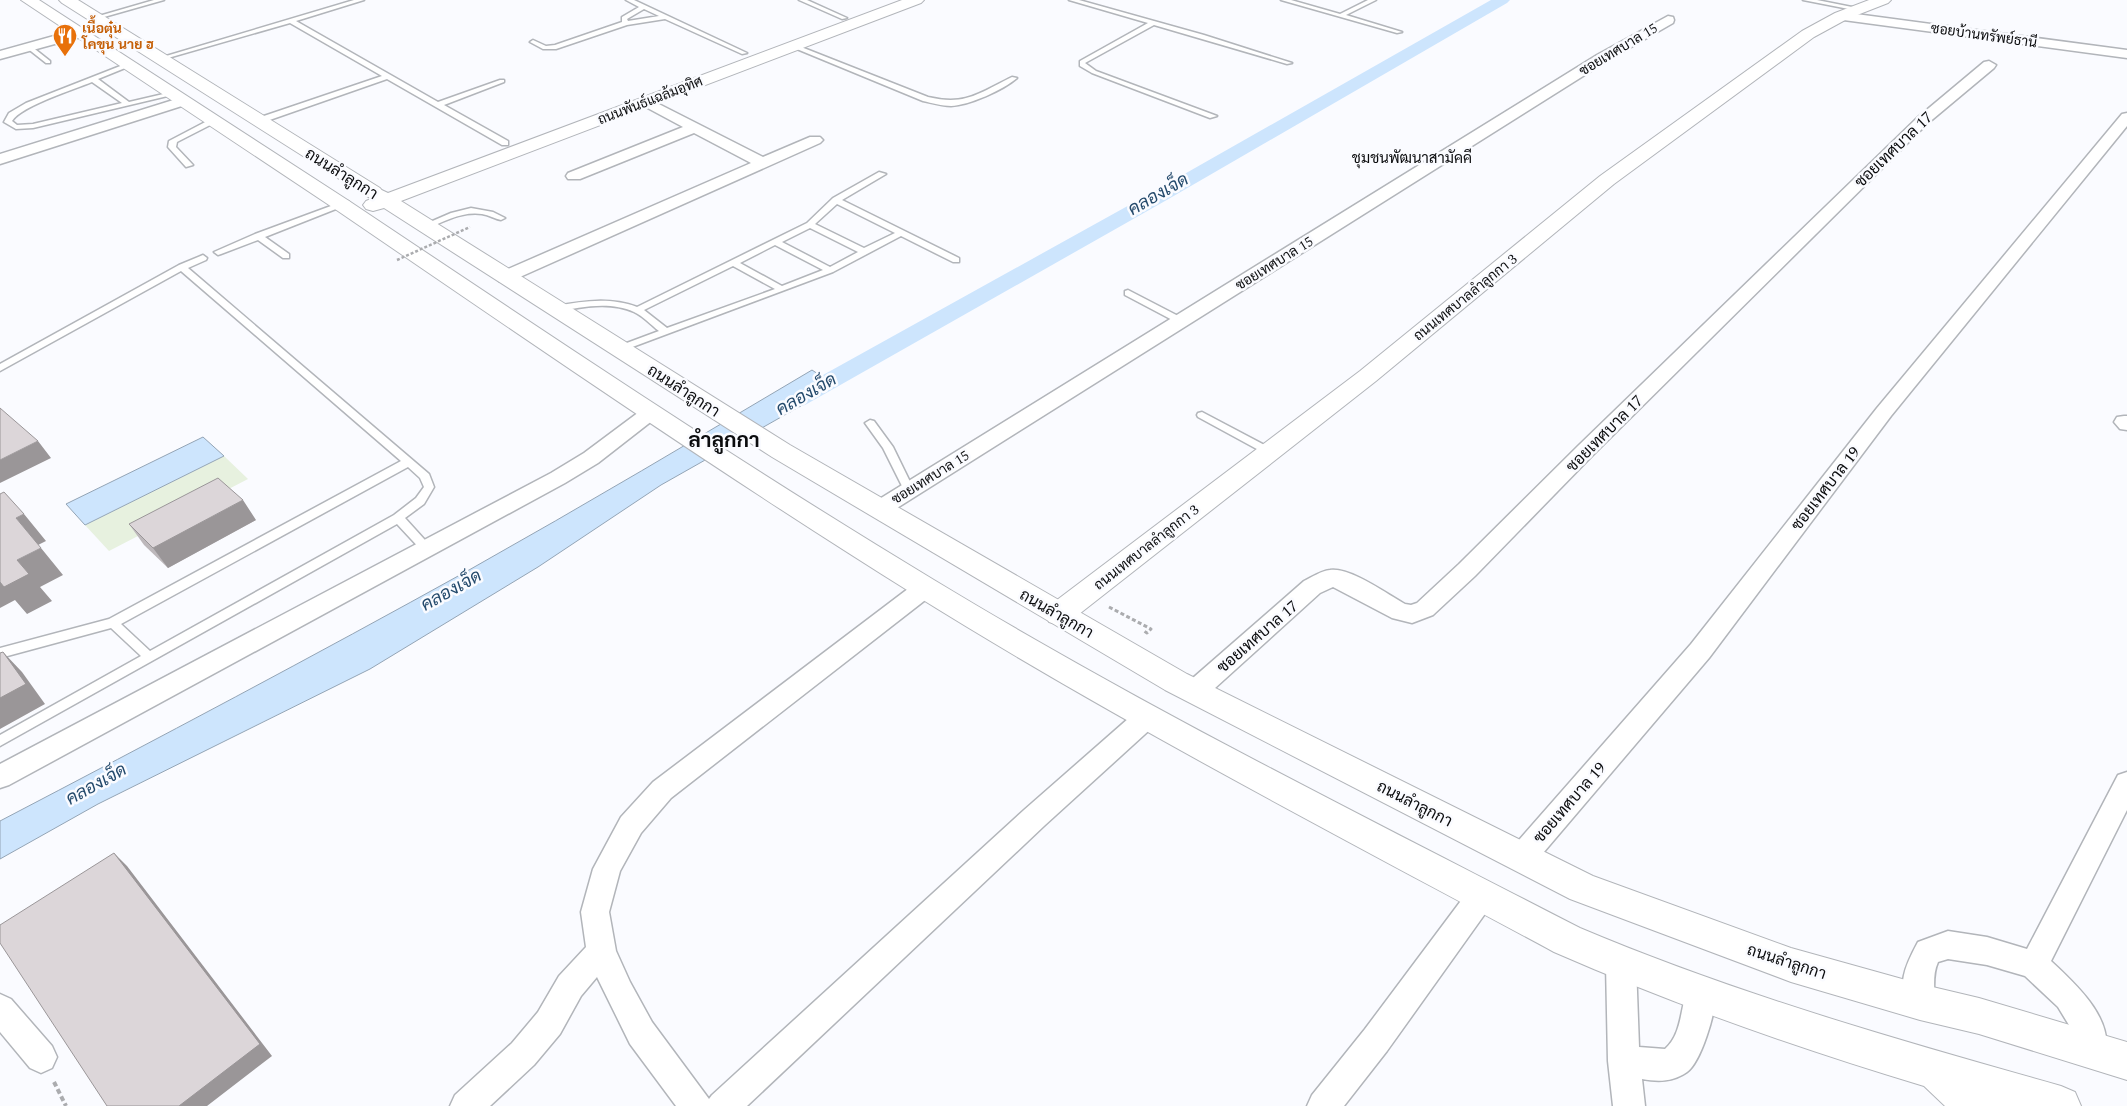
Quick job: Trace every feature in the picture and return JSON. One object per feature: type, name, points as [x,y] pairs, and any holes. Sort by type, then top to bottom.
[{"type":"main road","name":"ถนนลำลูกกา","points":[[29,0],[347,208],[744,475],[925,588],[1146,718],[1567,940],[1621,964],[1792,1026],[2061,1106]]},
{"type":"main road","name":"ถนนลำลูกกา","points":[[67,0],[781,451],[1059,614],[1195,691],[1582,888],[1782,961],[1920,1002],[1979,1016],[2127,1061]]},
{"type":"main road","name":"ถนนพันธ์แฉล้มอุทิศ","points":[[379,196],[505,144],[744,53],[892,0]]},
{"type":"main road","name":"ถนนพันธ์แฉล้มอุทิศ","points":[[379,196],[647,102],[916,0]]},
{"type":"main road","name":"ถนนเทศบาลลำลูกกา 3","points":[[1059,614],[1368,376],[1608,180],[1808,34],[1850,13],[1883,0]]},
{"type":"main road","points":[[347,208],[379,196]]},
{"type":"main road","points":[[1932,1069],[1976,1106]]},
{"type":"street","name":"ซอยบ้านทรัพย์ธานี","points":[[1850,13],[2127,54]]},
{"type":"street","name":"ซอยเทศบาล 15","points":[[881,508],[1602,58],[1668,20]]},
{"type":"street","points":[[0,55],[79,33]]},
{"type":"street","name":"ซอยเทศบาล 17","points":[[1195,691],[1312,587],[1322,581],[1331,578],[1343,580],[1400,612],[1412,614],[1425,609],[1467,570],[1593,443],[1922,121],[1989,65]]},
{"type":"street","points":[[0,159],[178,98]]},
{"type":"street","points":[[647,102],[763,163]]},
{"type":"street","name":"ซอยเทศบาล 19","points":[[1522,857],[1700,651],[1884,412],[2051,207],[2127,118]]},
{"type":"street","points":[[574,176],[696,127]]},
{"type":"street","points":[[505,277],[815,140]]},
{"type":"street","points":[[0,777],[428,550],[591,458],[652,414]]},
{"type":"street","points":[[696,1106],[641,1033],[619,992],[601,951],[595,912],[607,869],[631,825],[662,790],[925,588]]},
{"type":"street","points":[[723,1106],[1034,818],[1146,718]]},
{"type":"street","points":[[2034,965],[2127,783]]},
{"type":"street","points":[[1322,1106],[1376,1040],[1482,894]]},
{"type":"street","points":[[1920,1002],[1918,971],[1928,952],[1948,945],[1987,951],[2034,965],[2069,997],[2086,1025],[2092,1051]]},
{"type":"street","points":[[466,1106],[524,1054],[549,1023],[570,986],[601,951]]},
{"type":"street","points":[[1621,964],[1624,1061],[1629,1106]]},
{"type":"street","points":[[1624,1061],[1666,1065],[1680,1059],[1687,1047],[1700,994]]},
{"type":"street","points":[[0,1009],[41,1057]]},
{"type":"lane","points":[[95,18],[161,0]]},
{"type":"lane","points":[[159,58],[361,0]]},
{"type":"lane","points":[[630,0],[744,53]]},
{"type":"lane","points":[[802,0],[844,18]]},
{"type":"lane","points":[[1072,0],[1289,63]]},
{"type":"lane","points":[[1287,0],[1399,32]]},
{"type":"lane","points":[[1340,16],[1372,0]]},
{"type":"lane","points":[[1806,0],[1850,13]]},
{"type":"lane","points":[[626,22],[624,18],[628,14],[644,7]]},
{"type":"lane","points":[[533,42],[545,48],[556,47],[626,22],[666,17]]},
{"type":"lane","points":[[291,21],[505,144]]},
{"type":"lane","points":[[1153,23],[1082,62],[1082,65],[1094,72],[1213,116]]},
{"type":"lane","points":[[794,46],[926,99],[943,103],[956,103],[971,99],[1014,78]]},
{"type":"lane","points":[[29,47],[48,62]]},
{"type":"lane","points":[[128,65],[29,105],[12,115],[8,122],[16,127],[32,126],[128,104],[178,98]]},
{"type":"lane","points":[[258,121],[386,76]]},
{"type":"lane","points":[[93,79],[128,104]]},
{"type":"lane","points":[[437,105],[502,81]]},
{"type":"lane","points":[[189,165],[172,147],[173,141],[214,121]]},
{"type":"lane","points":[[638,310],[810,225],[836,200],[882,174]]},
{"type":"lane","points":[[836,200],[956,260]]},
{"type":"lane","points":[[218,252],[258,236],[347,208]]},
{"type":"lane","points":[[425,226],[460,212],[473,210],[486,211],[501,218]]},
{"type":"lane","points":[[810,225],[864,252]]},
{"type":"lane","points":[[619,349],[830,270],[902,232]]},
{"type":"lane","points":[[258,236],[286,256]]},
{"type":"lane","points":[[775,242],[830,270]]},
{"type":"lane","points":[[0,368],[182,267],[203,258]]},
{"type":"lane","points":[[733,263],[782,289]]},
{"type":"lane","points":[[0,741],[398,518],[420,501],[429,487],[425,476],[182,267]]},
{"type":"lane","points":[[1128,293],[1181,321]]},
{"type":"lane","points":[[556,309],[596,302],[613,303],[638,310],[665,332]]},
{"type":"lane","points":[[1202,415],[1270,452]]},
{"type":"lane","points":[[870,423],[888,447],[909,490]]},
{"type":"lane","points":[[0,653],[114,623],[408,462]]},
{"type":"lane","points":[[398,518],[428,550]]},
{"type":"lane","points":[[114,623],[149,657]]},
{"type":"path","points":[[397,260],[470,228]]},
{"type":"path","points":[[1102,603],[1151,629],[1147,633]]},
{"type":"green space","points":[[224,456],[248,479],[109,551],[85,525]]},
{"type":"water","points":[[812,370],[836,386],[661,485],[538,567],[370,669],[98,804],[0,859],[0,821],[235,697],[469,570],[599,496]]},
{"type":"water","points":[[203,437],[224,456],[85,525],[66,504]]},
{"type":"building","points":[[0,408],[38,441],[0,460]]},
{"type":"building","points":[[218,478],[243,500],[153,548],[129,524]]},
{"type":"building","points":[[4,492],[24,514],[16,518],[41,548],[17,560],[29,574],[4,587],[0,582],[0,494]]},
{"type":"building","points":[[3,652],[26,684],[0,698],[0,653]]},
{"type":"building","points":[[114,853],[260,1044],[179,1106],[107,1106],[0,943],[0,925]]},
{"type":"waterway","name":"คลองเจ็ด","points":[[796,400],[1158,197],[1502,0]]},
{"type":"place","name":"เนื้อตุ๋น โคขุน นาย ฮ","points":[[65,57]]},
{"type":"district","name":"ชุมชนพัฒนาสามัคคี","points":[[1412,158]]},
{"type":"district","name":"ลำลูกกา","points":[[724,440]]}]
